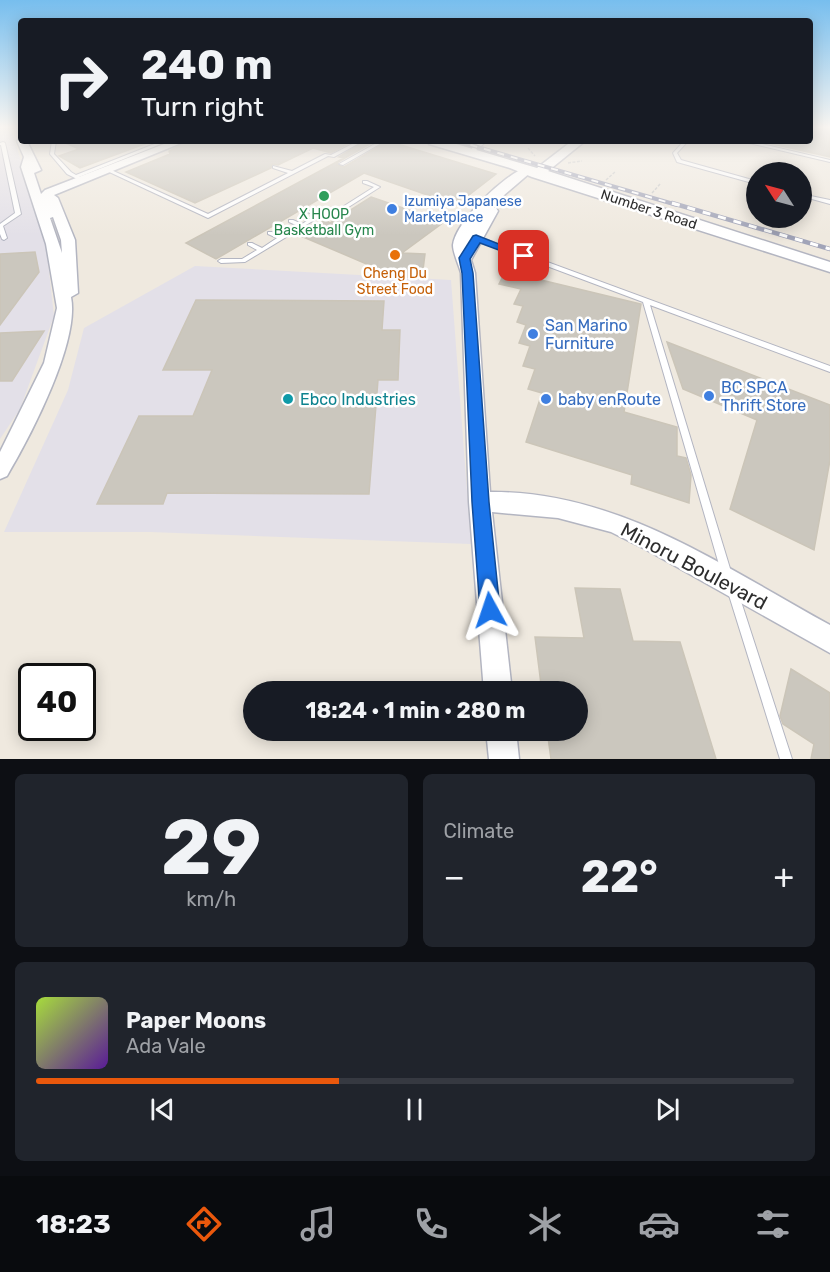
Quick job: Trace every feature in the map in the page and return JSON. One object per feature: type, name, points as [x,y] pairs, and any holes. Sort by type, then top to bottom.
[{"type":"main road","name":"Number 3 Road","points":[[521,163],[830,267]]},
{"type":"main road","name":"Number 3 Road","points":[[524,163],[830,257]]},
{"type":"main road","points":[[535,167],[539,163]]},
{"type":"main road","points":[[535,167],[541,163]]},
{"type":"street","points":[[27,163],[26,167],[50,234],[65,308]]},
{"type":"street","points":[[0,470],[15,445],[53,363],[65,308],[69,302],[71,283],[70,250],[66,229],[49,193],[41,184],[31,163]]},
{"type":"street","points":[[58,273],[62,253],[60,242],[44,198],[78,178],[124,163]]},
{"type":"street","points":[[497,681],[480,502],[468,273],[465,258],[473,248],[470,236],[473,217],[496,190],[535,167]]},
{"type":"street","points":[[470,236],[535,167]]},
{"type":"street","name":"Minoru Boulevard","points":[[480,502],[506,502],[550,507],[603,519],[657,543],[830,640]]},
{"type":"street","points":[[502,741],[504,759]]},
{"type":"lane","points":[[4,238],[0,226],[18,214],[8,163]]},
{"type":"lane","points":[[62,163],[78,178],[113,163]]},
{"type":"lane","points":[[107,170],[208,216],[311,163]]},
{"type":"lane","points":[[685,163],[746,180]]},
{"type":"lane","points":[[275,166],[292,173]]},
{"type":"lane","points":[[132,182],[140,178]]},
{"type":"lane","points":[[309,211],[320,215],[334,214],[378,187],[365,182]]},
{"type":"lane","points":[[172,200],[180,196]]},
{"type":"lane","points":[[812,198],[830,202]]},
{"type":"lane","points":[[221,261],[243,261],[320,215]]},
{"type":"lane","points":[[291,221],[303,226]]},
{"type":"lane","points":[[270,233],[282,238]]},
{"type":"lane","points":[[470,236],[830,369]]},
{"type":"lane","points":[[250,244],[262,250]]},
{"type":"lane","points":[[646,301],[730,584],[786,759]]},
{"type":"path","points":[[606,180],[616,171]]},
{"type":"path","points":[[652,193],[661,183]]},
{"type":"shaded area","points":[[0,163],[22,163],[46,244],[54,316],[20,409],[0,439]]},
{"type":"shaded area","points":[[195,266],[451,280],[471,544],[150,532],[4,532],[68,390],[84,328]]},
{"type":"building","points":[[72,163],[92,163],[80,168]]},
{"type":"building","points":[[147,163],[281,163],[272,164],[271,168],[195,203],[126,172]]},
{"type":"building","points":[[334,163],[344,167],[350,163],[461,163],[496,174],[456,205],[364,173],[216,259],[186,243]]},
{"type":"building","points":[[371,197],[444,222],[402,253],[425,254],[422,278],[374,275],[376,268],[301,236],[325,220],[330,223]]},
{"type":"building","points":[[35,252],[39,272],[0,325],[0,254]]},
{"type":"building","points":[[511,261],[541,268],[537,279],[641,304],[624,412],[677,427],[677,456],[686,458],[691,475],[689,503],[631,484],[632,475],[526,442],[542,393],[528,389],[535,369],[523,366],[530,346],[519,343],[526,325],[517,322],[523,306],[514,304],[521,289],[499,284]]},
{"type":"building","name":"Ebco Industries","points":[[196,300],[384,301],[382,330],[400,330],[398,380],[378,380],[369,494],[167,493],[163,504],[97,504],[139,416],[193,416],[212,370],[163,370]]},
{"type":"building","points":[[44,331],[12,381],[0,381],[0,333]]},
{"type":"building","points":[[667,342],[830,405],[830,460],[814,550],[730,509],[757,420],[683,389]]},
{"type":"building","points":[[575,588],[620,589],[633,641],[680,642],[716,759],[551,759],[549,741],[588,741],[588,681],[541,681],[535,637],[584,638]]},
{"type":"building","points":[[791,669],[830,693],[830,759],[811,759],[814,744],[783,724],[780,716]]},
{"type":"railway","points":[[534,163],[677,205]]},
{"type":"railway","points":[[672,203],[830,249]]},
{"type":"place","name":"X HOOP Basketball Gym","points":[[324,196]]},
{"type":"place","name":"Izumiya Japanese Marketplace","points":[[392,209]]},
{"type":"place","name":"Cheng Du Street Food","points":[[395,255]]},
{"type":"place","name":"San Marino Furniture","points":[[533,334]]},
{"type":"place","name":"BC SPCA Thrift Store","points":[[709,396]]},
{"type":"place","name":"Ebco Industries","points":[[288,399]]},
{"type":"place","name":"baby enRoute","points":[[546,399]]},
{"type":"route","points":[[490,610],[480,502],[468,273],[465,258],[473,248],[476,238],[524,256]]}]
